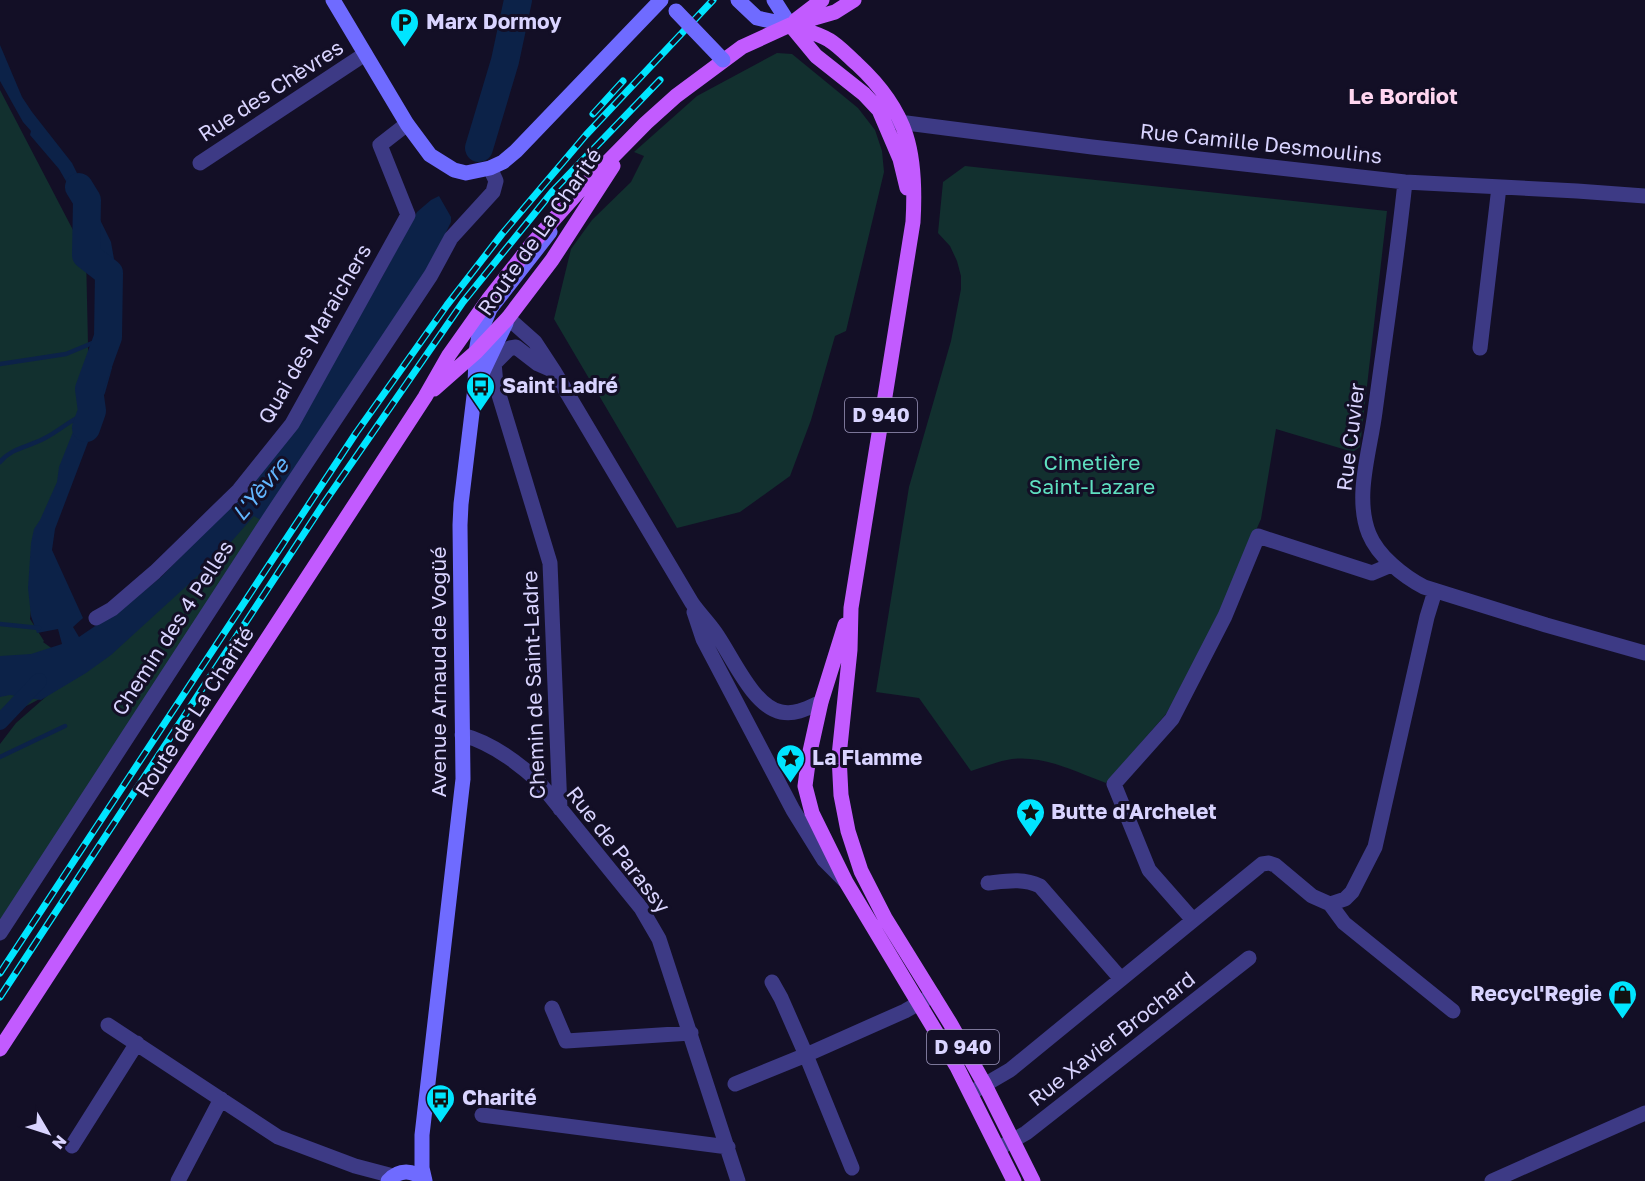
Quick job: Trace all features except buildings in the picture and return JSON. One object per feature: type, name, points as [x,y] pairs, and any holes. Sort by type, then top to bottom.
[{"type":"main road","points":[[790,25],[822,0]]},
{"type":"main road","points":[[790,25],[835,12],[854,0]]},
{"type":"main road","name":"Route de La Charité","points":[[0,1049],[425,397],[449,355],[488,300],[532,244],[579,191],[676,96],[742,47],[790,25]]},
{"type":"main road","name":"D 940","points":[[790,25],[816,56],[864,94],[879,110],[900,159],[913,222]]},
{"type":"main road","name":"D 940","points":[[790,25],[829,39],[875,81],[886,95],[909,141],[915,184],[913,222],[851,608],[850,650],[839,756],[841,795],[848,831],[861,871],[885,918],[985,1085],[1033,1181]]},
{"type":"main road","name":"Route de La Charité","points":[[425,397],[476,352],[508,318],[552,260],[633,136]]},
{"type":"main road","name":"D 940","points":[[851,608],[821,702],[809,756],[806,786],[812,813],[846,882],[971,1093],[1014,1181]]},
{"type":"street","points":[[333,0],[407,124],[430,155],[454,170],[466,173],[490,168],[503,162],[516,151],[661,0]]},
{"type":"street","points":[[738,0],[758,18],[790,25]]},
{"type":"street","points":[[776,3],[790,25]]},
{"type":"street","points":[[671,5],[723,60]]},
{"type":"street","name":"Rue des Chèvres","points":[[200,163],[365,54]]},
{"type":"street","name":"Rue Camille Desmoulins","points":[[879,110],[892,122],[1080,146],[1405,182],[1645,196]]},
{"type":"street","name":"Quai des Maraichers","points":[[96,618],[112,609],[179,549],[238,490],[292,424],[408,215],[380,145],[407,124]]},
{"type":"street","name":"Chemin des 4 Pelles","points":[[0,933],[269,519],[431,275],[452,238],[493,192],[496,181],[490,168]]},
{"type":"street","name":"Rue Cuvier","points":[[1405,182],[1373,433],[1362,497],[1369,535],[1391,565],[1406,578],[1435,591],[1645,653]]},
{"type":"street","points":[[1480,348],[1499,187]]},
{"type":"street","points":[[476,388],[476,352],[479,335],[490,309],[538,249],[579,191]]},
{"type":"street","points":[[476,388],[493,358],[508,318],[535,342],[692,603],[715,631],[764,704],[781,712],[805,710],[821,702]]},
{"type":"street","points":[[493,358],[516,347],[527,335]]},
{"type":"street","points":[[516,347],[538,364],[554,371]]},
{"type":"street","name":"Chemin de Saint-Ladre","points":[[493,358],[496,385],[550,563],[560,809]]},
{"type":"street","name":"Avenue Arnaud de Vogüé","points":[[425,1181],[422,1168],[422,1135],[463,779],[459,556],[461,504],[476,388]]},
{"type":"street","points":[[1193,920],[1149,870],[1114,784],[1172,719],[1225,616],[1258,536],[1372,573],[1391,565]]},
{"type":"street","points":[[1330,904],[1345,899],[1352,892],[1375,847],[1427,617],[1435,591]]},
{"type":"street","points":[[692,603],[703,639],[794,810],[824,860],[846,882]]},
{"type":"street","points":[[734,695],[750,686]]},
{"type":"street","name":"Rue de Parassy","points":[[462,735],[480,739],[526,770],[538,781],[642,908],[659,939],[738,1181]]},
{"type":"street","points":[[971,1093],[1010,1070],[1256,868],[1269,863],[1275,865],[1312,896],[1330,904],[1344,924],[1453,1011]]},
{"type":"street","points":[[988,883],[1019,880],[1030,881],[1040,886],[1120,979]]},
{"type":"street","name":"Rue Xavier Brochard","points":[[998,1148],[1026,1133],[1249,958]]},
{"type":"street","points":[[772,982],[782,998],[852,1168]]},
{"type":"street","points":[[735,1084],[806,1055],[919,1004],[933,995]]},
{"type":"street","points":[[552,1008],[566,1041],[691,1033]]},
{"type":"street","points":[[108,1025],[278,1137],[355,1166],[394,1176]]},
{"type":"street","points":[[72,1146],[136,1043]]},
{"type":"street","points":[[178,1181],[222,1099]]},
{"type":"street","points":[[1492,1181],[1645,1113]]},
{"type":"street","points":[[482,1115],[728,1147]]},
{"type":"street","name":"Avenue Arnaud de Vogüé","points":[[394,1176],[410,1163],[422,1135]]},
{"type":"street","points":[[355,1166],[372,1181]]},
{"type":"street","name":"Avenue Arnaud de Vogüé","points":[[394,1176],[411,1172],[419,1175],[425,1181]]},
{"type":"green space","points":[[777,53],[792,54],[858,108],[875,130],[882,151],[884,172],[846,331],[835,336],[811,420],[790,476],[740,512],[677,528],[554,319],[571,249],[592,220],[631,182],[644,156],[634,152],[697,96]]},
{"type":"green space","points":[[0,90],[86,255],[89,389],[37,556],[30,619],[43,642],[79,668],[254,515],[264,522],[0,923],[0,744],[16,723],[49,694],[13,713],[0,726]]},
{"type":"green space","name":"Cimetière Saint-Lazare","points":[[965,166],[1387,211],[1360,447],[1353,452],[1276,429],[1261,519],[1207,641],[1166,714],[1106,783],[1060,765],[1024,758],[1002,761],[971,771],[919,698],[876,692],[909,487],[951,341],[961,289],[961,276],[957,261],[950,246],[938,233],[943,182]]},
{"type":"water","points":[[0,45],[22,97],[72,163],[111,242],[118,282],[112,368],[105,393],[95,415],[93,429],[55,529],[52,550],[83,618],[73,627],[79,637],[132,601],[161,577],[234,502],[380,281],[417,212],[439,196],[451,217],[451,222],[426,273],[264,522],[254,516],[215,560],[111,655],[41,700],[10,695],[0,697],[0,656],[31,654],[62,644],[58,629],[37,633],[31,616],[28,588],[31,543],[34,529],[57,482],[59,467],[94,379],[102,274],[92,235],[70,188],[59,169],[30,135],[31,131],[23,122],[0,81]]},
{"type":"waterway","name":"L'Yèvre","points":[[479,148],[505,61],[518,0]]},
{"type":"waterway","points":[[79,187],[87,200],[86,255],[109,273],[108,337],[89,389],[92,411],[86,428]]},
{"type":"waterway","points":[[0,364],[66,354],[102,339]]},
{"type":"waterway","points":[[0,462],[9,454],[45,438],[85,414]]},
{"type":"waterway","points":[[0,624],[39,628]]},
{"type":"waterway","points":[[0,722],[39,681]]},
{"type":"waterway","points":[[0,757],[65,726]]},
{"type":"railway","points":[[0,973],[356,433],[447,305],[502,234],[586,135],[713,0]]},
{"type":"railway","points":[[0,997],[324,503],[463,302],[552,192],[660,80]]},
{"type":"railway","points":[[593,114],[623,81]]},
{"type":"place","name":"Marx Dormoy","points":[[405,48]]},
{"type":"place","name":"Saint Ladré","points":[[481,412]]},
{"type":"place","name":"La Flamme","points":[[791,784]]},
{"type":"place","name":"Butte d'Archelet","points":[[1030,838]]},
{"type":"place","name":"Recycl'Regie","points":[[1623,1020]]},
{"type":"place","name":"Charité","points":[[441,1124]]},
{"type":"district","name":"Le Bordiot","points":[[1403,96]]}]
